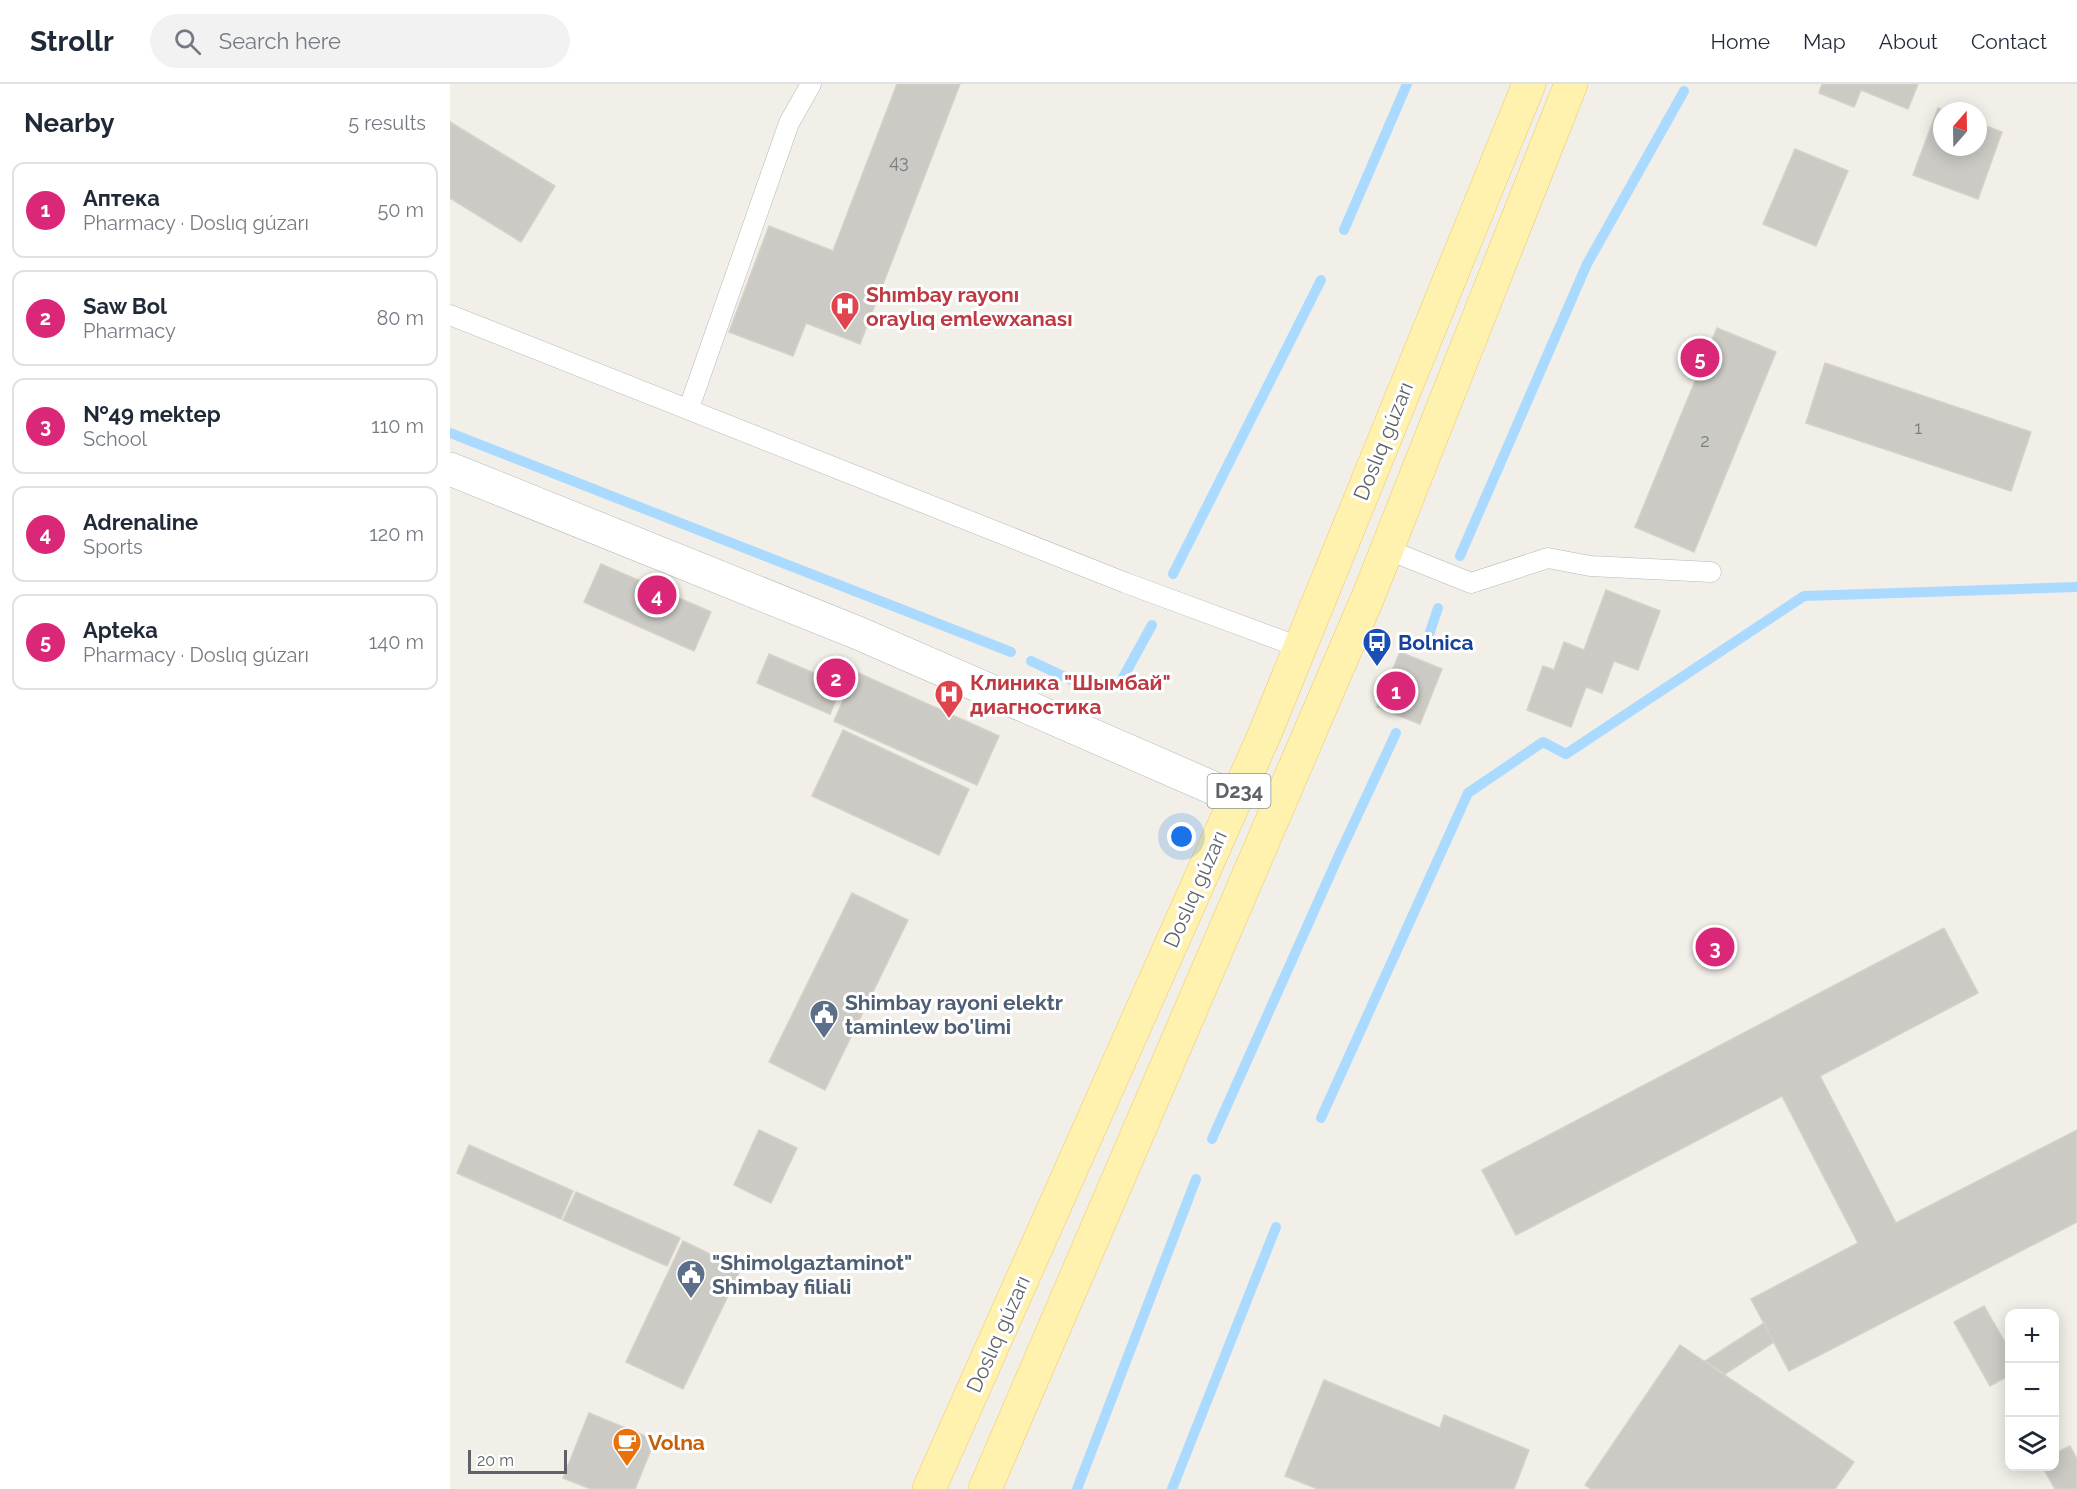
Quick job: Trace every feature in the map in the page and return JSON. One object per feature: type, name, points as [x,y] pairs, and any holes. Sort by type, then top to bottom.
[{"type":"main road","name":"Doslıq gúzarı","points":[[929,1489],[1266,731],[1529,84]]},
{"type":"main road","name":"Doslıq gúzarı","points":[[985,1489],[1354,630],[1571,84]]},
{"type":"main road","points":[[1313,614],[1354,630]]},
{"type":"street","points":[[450,469],[858,633],[1236,798]]},
{"type":"lane","points":[[689,408],[789,123],[811,84]]},
{"type":"lane","points":[[450,315],[1116,579],[1299,647]]},
{"type":"lane","points":[[1386,549],[1470,583],[1548,558],[1590,566],[1711,572]]},
{"type":"building","points":[[897,84],[960,84],[860,344],[806,323],[793,356],[729,332],[769,226],[833,251]]},
{"type":"building","points":[[1822,84],[1918,84],[1908,109],[1861,90],[1854,107],[1819,93]]},
{"type":"building","points":[[1933,121],[1933,156],[1987,156],[1987,126],[2002,132],[1978,199],[1913,175]]},
{"type":"building","points":[[450,122],[555,186],[521,242],[450,198]]},
{"type":"building","points":[[1795,149],[1848,171],[1816,246],[1763,224]]},
{"type":"building","points":[[1717,328],[1776,352],[1694,552],[1635,527]]},
{"type":"building","points":[[1825,363],[2031,432],[2011,491],[1806,423]]},
{"type":"building","points":[[601,564],[711,612],[694,651],[584,602]]},
{"type":"building","points":[[1606,590],[1660,611],[1638,670],[1614,661],[1602,693],[1586,687],[1571,727],[1527,710],[1543,666],[1554,670],[1564,642],[1584,650]]},
{"type":"building","points":[[1400,652],[1442,669],[1420,724],[1377,707]]},
{"type":"building","points":[[769,654],[842,685],[830,714],[757,683]]},
{"type":"building","points":[[856,672],[999,736],[977,785],[834,721]]},
{"type":"building","points":[[843,730],[969,789],[939,855],[812,796]]},
{"type":"building","points":[[852,893],[908,920],[825,1090],[769,1062]]},
{"type":"building","points":[[1944,928],[1978,993],[1820,1076],[1896,1223],[2077,1130],[2077,1222],[1789,1371],[1751,1299],[1858,1243],[1782,1096],[1516,1235],[1482,1170]]},
{"type":"building","points":[[759,1130],[797,1148],[771,1203],[734,1185]]},
{"type":"building","points":[[469,1145],[573,1191],[561,1219],[457,1173]]},
{"type":"building","points":[[576,1192],[680,1238],[667,1266],[563,1220]]},
{"type":"building","name":"\"Shimolgaztaminot\" Shimbay filiali","points":[[683,1241],[741,1269],[683,1389],[626,1362]]},
{"type":"building","points":[[1984,1306],[2005,1342],[2005,1378],[1990,1386],[1954,1322]]},
{"type":"building","points":[[1764,1323],[1774,1342],[1725,1374],[1705,1361]]},
{"type":"building","points":[[1680,1345],[1854,1462],[1835,1489],[1591,1489],[1585,1485]]},
{"type":"building","points":[[1324,1380],[1440,1428],[1444,1415],[1529,1450],[1514,1489],[1318,1489],[1285,1476]]},
{"type":"building","points":[[589,1413],[655,1440],[635,1489],[591,1489],[563,1478]]},
{"type":"building","points":[[2070,1446],[2077,1459],[2077,1489],[2055,1489],[2045,1471],[2059,1471],[2059,1452]]},
{"type":"waterway","points":[[1344,230],[1407,84]]},
{"type":"waterway","points":[[1460,556],[1587,264],[1684,91]]},
{"type":"waterway","points":[[1173,574],[1321,280]]},
{"type":"waterway","points":[[450,433],[1011,652]]},
{"type":"waterway","points":[[1321,1118],[1468,793],[1543,742],[1566,754],[1804,596],[2077,587]]},
{"type":"waterway","points":[[1426,644],[1438,608]]},
{"type":"waterway","points":[[1031,661],[1084,686],[1120,683],[1152,625]]},
{"type":"waterway","points":[[1212,1139],[1396,733]]},
{"type":"waterway","points":[[1077,1489],[1196,1179]]},
{"type":"waterway","points":[[1172,1489],[1276,1227]]},
{"type":"place","name":"Shımbay rayonı oraylıq emlewxanası","points":[[845,332]]},
{"type":"place","name":"Apteka","points":[[1700,358]]},
{"type":"place","name":"Adrenaline","points":[[657,595]]},
{"type":"place","name":"Bolnica","points":[[1377,668]]},
{"type":"place","name":"Saw Bol","points":[[836,678]]},
{"type":"place","name":"Аптека","points":[[1396,691]]},
{"type":"place","name":"Клиника \"Шымбай\" диагностика","points":[[949,720]]},
{"type":"place","name":"№49 mektep","points":[[1715,947]]},
{"type":"place","name":"Shimbay rayoni elektr taminlew bo'limi","points":[[824,1040]]},
{"type":"place","name":"\"Shimolgaztaminot\" Shimbay filiali","points":[[691,1300]]},
{"type":"place","name":"Volna","points":[[627,1468]]}]
